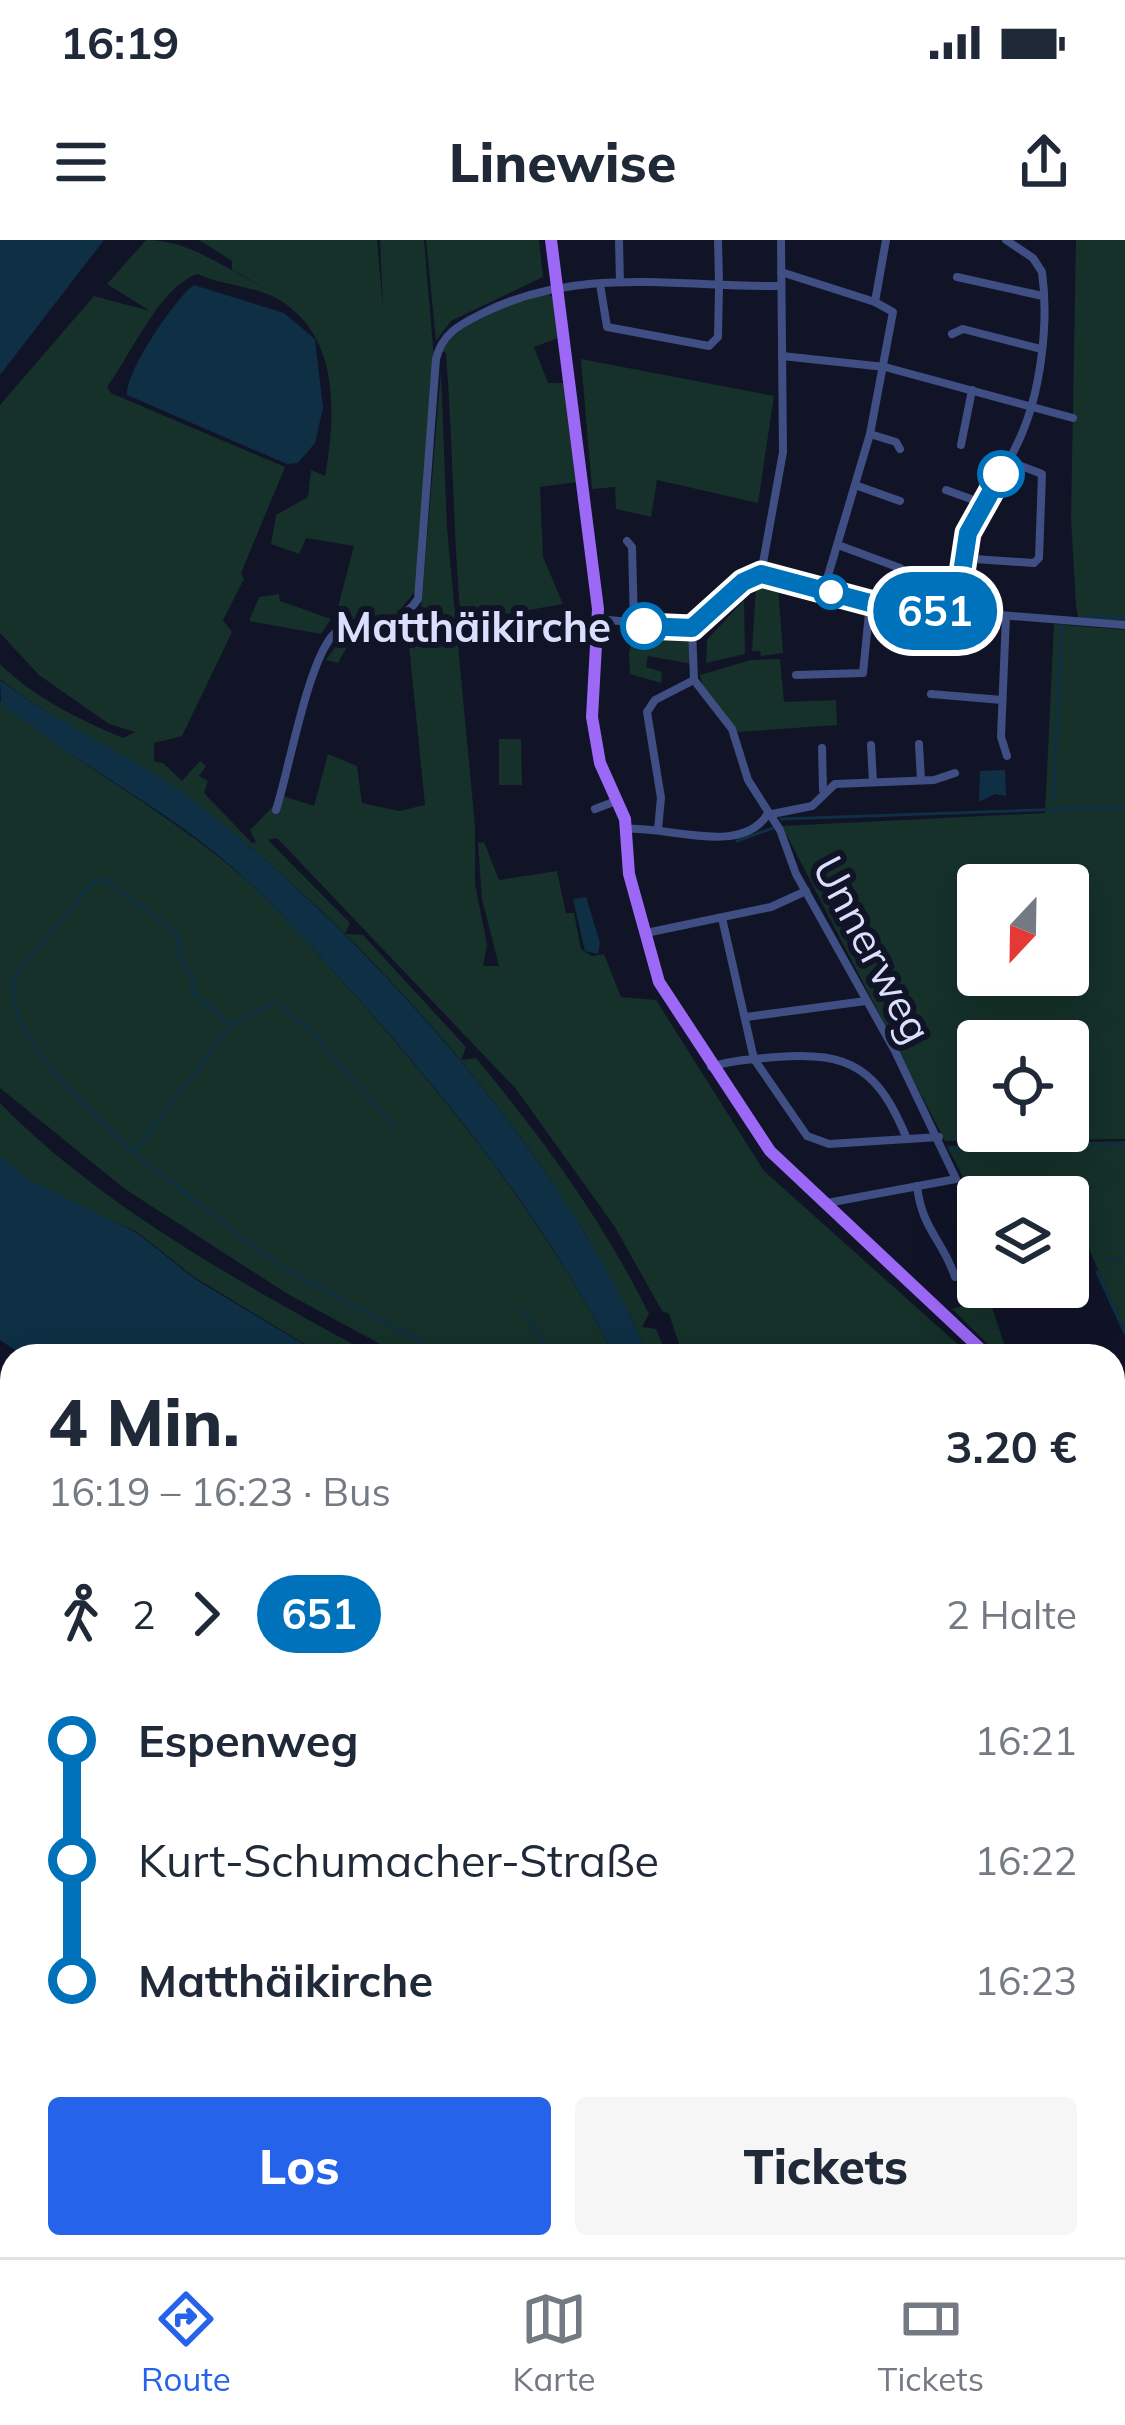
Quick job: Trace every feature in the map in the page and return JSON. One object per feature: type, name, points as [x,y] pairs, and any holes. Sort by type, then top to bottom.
[{"type":"main road","points":[[550,240],[598,619],[591,708],[600,763],[627,829],[629,874],[659,982],[710,1067],[770,1151],[978,1344]]},
{"type":"street","points":[[620,240],[620,282]]},
{"type":"street","points":[[600,284],[607,327],[698,346],[714,344],[718,337],[718,240]]},
{"type":"street","points":[[761,574],[782,452],[781,240]]},
{"type":"street","points":[[875,302],[886,240]]},
{"type":"street","points":[[956,612],[961,558],[982,502],[1008,461],[1031,405],[1041,349],[1043,296],[1038,264],[1006,240]]},
{"type":"street","points":[[781,272],[893,312],[870,434],[824,590]]},
{"type":"street","points":[[957,278],[1043,296]]},
{"type":"street","points":[[276,810],[317,665],[333,635],[341,628],[394,621],[418,598],[440,346],[459,326],[535,289],[620,282],[781,286]]},
{"type":"street","points":[[952,334],[963,329],[1041,349]]},
{"type":"street","points":[[782,356],[885,367],[1073,418]]},
{"type":"street","points":[[961,445],[972,390]]},
{"type":"street","points":[[870,434],[896,442],[900,449]]},
{"type":"street","points":[[961,558],[1034,563],[1039,558],[1042,474],[1008,461]]},
{"type":"street","points":[[856,484],[900,501]]},
{"type":"street","points":[[946,490],[982,502]]},
{"type":"street","points":[[627,542],[632,547],[634,624]]},
{"type":"street","points":[[838,545],[900,568]]},
{"type":"street","points":[[598,619],[692,628],[743,582],[761,574],[870,603],[1125,625]]},
{"type":"street","points":[[796,675],[863,673],[870,603]]},
{"type":"street","points":[[1006,616],[1001,736],[1007,756]]},
{"type":"street","points":[[658,829],[661,798],[647,712],[655,700],[694,680],[692,628]]},
{"type":"street","name":"Unnerweg","points":[[694,680],[733,729],[767,815],[780,830],[806,891],[939,1137],[956,1179],[916,1186]]},
{"type":"street","points":[[931,694],[1002,700]]},
{"type":"street","points":[[919,744],[921,781]]},
{"type":"street","points":[[871,745],[873,782]]},
{"type":"street","points":[[821,748],[823,792]]},
{"type":"street","points":[[627,829],[734,835],[755,829],[767,815],[812,806],[836,784],[921,781],[956,773]]},
{"type":"street","points":[[595,809],[616,801]]},
{"type":"street","points":[[644,934],[770,907],[806,891]]},
{"type":"street","points":[[722,917],[754,1059],[781,1104],[814,1143],[939,1137]]},
{"type":"street","points":[[746,1017],[866,1000]]},
{"type":"street","points":[[710,1067],[816,1055],[856,1065],[879,1087],[908,1138]]},
{"type":"street","points":[[826,1204],[916,1186],[920,1219],[947,1252],[955,1277]]},
{"type":"green space","points":[[146,240],[194,250],[267,289],[232,270],[232,261],[199,240],[377,240],[383,309],[380,240],[424,240],[434,358],[416,590],[392,620],[338,627],[334,622],[354,546],[306,538],[299,554],[271,544],[276,515],[308,497],[311,470],[325,476],[331,427],[323,355],[298,315],[259,291],[198,274],[184,280],[159,306],[107,387],[111,393],[285,467],[241,573],[244,579],[223,620],[232,632],[182,736],[154,743],[154,761],[163,763],[182,781],[200,761],[206,766],[199,776],[208,781],[204,793],[252,843],[256,842],[250,830],[283,796],[314,806],[328,754],[357,766],[362,803],[399,811],[425,805],[409,646],[421,610],[441,371],[447,528],[475,826],[475,884],[487,944],[483,966],[499,966],[482,899],[478,843],[484,842],[499,880],[557,871],[566,913],[574,913],[581,949],[592,956],[604,954],[621,997],[656,1000],[764,1171],[958,1344],[679,1344],[669,1314],[662,1311],[615,1227],[516,1089],[277,838],[268,840],[350,923],[345,934],[363,935],[466,1047],[461,1060],[476,1058],[548,1150],[612,1245],[649,1314],[642,1327],[656,1329],[662,1344],[642,1344],[566,1203],[454,1052],[391,981],[259,854],[193,801],[0,679],[0,664],[74,715],[123,738],[135,732],[109,724],[39,675],[0,633],[0,405],[94,296],[150,311],[107,284]]},
{"type":"green space","points":[[426,240],[539,240],[543,277],[451,321],[436,341]]},
{"type":"green space","points":[[1076,240],[1125,240],[1125,622],[1078,618],[1076,605],[1071,519]]},
{"type":"green space","points":[[546,292],[553,298],[558,338],[534,347],[548,383],[565,383],[577,482],[540,487],[543,557],[563,604],[461,622],[446,353],[442,351],[461,329],[488,312]]},
{"type":"green space","points":[[581,359],[774,396],[758,503],[657,480],[651,517],[616,509],[615,487],[592,489]]},
{"type":"green space","points":[[756,585],[778,587],[783,653],[761,656],[760,651],[752,651]]},
{"type":"green space","points":[[279,594],[280,601],[331,619],[321,634],[249,621],[259,597]]},
{"type":"green space","points":[[744,600],[745,654],[706,663],[707,640]]},
{"type":"green space","points":[[416,605],[407,635],[348,645],[338,663],[326,660],[347,631],[396,623]]},
{"type":"green space","points":[[1054,624],[1125,630],[1125,1139],[1089,1139],[1089,1020],[957,1020],[957,1141],[945,1141],[782,826],[1045,813]]},
{"type":"green space","points":[[637,631],[688,635],[692,664],[648,656],[646,667],[662,672],[661,683],[630,674],[629,652]]},
{"type":"green space","points":[[780,659],[784,702],[836,700],[837,725],[738,732],[703,688],[700,675],[751,660]]},
{"type":"green space","points":[[0,701],[203,845],[294,927],[495,1165],[558,1258],[608,1344],[380,1344],[286,1293],[125,1189],[0,1088]]},
{"type":"green space","points":[[499,739],[521,739],[522,785],[499,785]]},
{"type":"green space","points":[[0,1103],[40,1141],[129,1210],[227,1273],[354,1344],[304,1344],[194,1277],[137,1232],[0,1172]]},
{"type":"green space","points":[[1125,1141],[1125,1334],[1089,1249],[1089,1176],[962,1176],[947,1146],[957,1146],[957,1152],[1089,1152],[1089,1142]]},
{"type":"green space","points":[[992,1308],[1004,1343],[988,1344],[952,1309]]},
{"type":"water","points":[[0,240],[104,240],[0,375]]},
{"type":"water","points":[[194,285],[284,313],[315,339],[323,408],[315,443],[298,463],[287,464],[127,395],[152,337]]},
{"type":"water","points":[[0,680],[146,769],[194,801],[325,916],[391,982],[513,1127],[612,1280],[642,1344],[608,1344],[559,1258],[496,1166],[390,1035],[279,912],[205,845],[1,703]]},
{"type":"water","points":[[1005,770],[1006,796],[995,794],[979,802],[980,771]]},
{"type":"water","points":[[586,897],[600,942],[598,954],[585,951],[573,899]]},
{"type":"water","points":[[0,1156],[31,1181],[137,1233],[195,1279],[303,1344],[6,1344],[0,1340]]},
{"type":"waterway","points":[[1087,616],[1125,618]]},
{"type":"waterway","points":[[1053,799],[1062,624]]},
{"type":"waterway","points":[[781,819],[1125,807]]},
{"type":"waterway","points":[[737,841],[773,828]]},
{"type":"waterway","points":[[133,1152],[75,1096],[36,1048],[21,1023],[14,977],[94,881],[103,879],[177,933],[182,965],[194,978],[191,991],[228,1023]]},
{"type":"waterway","points":[[392,1125],[317,1038],[277,1001],[231,1025],[134,1153],[278,1265],[426,1344]]},
{"type":"waterway","points":[[950,1149],[1125,1145]]},
{"type":"waterway","points":[[1106,1260],[1125,1258]]},
{"type":"waterway","points":[[1097,1272],[1125,1333]]},
{"type":"waterway","points":[[524,1310],[544,1344]]},
{"type":"bus line","name":"651","points":[[644,626],[692,628],[743,582],[761,574],[870,603],[956,612],[968,533],[1001,474]]},
{"type":"place","name":"Matthäikirche","points":[[644,626]]}]
